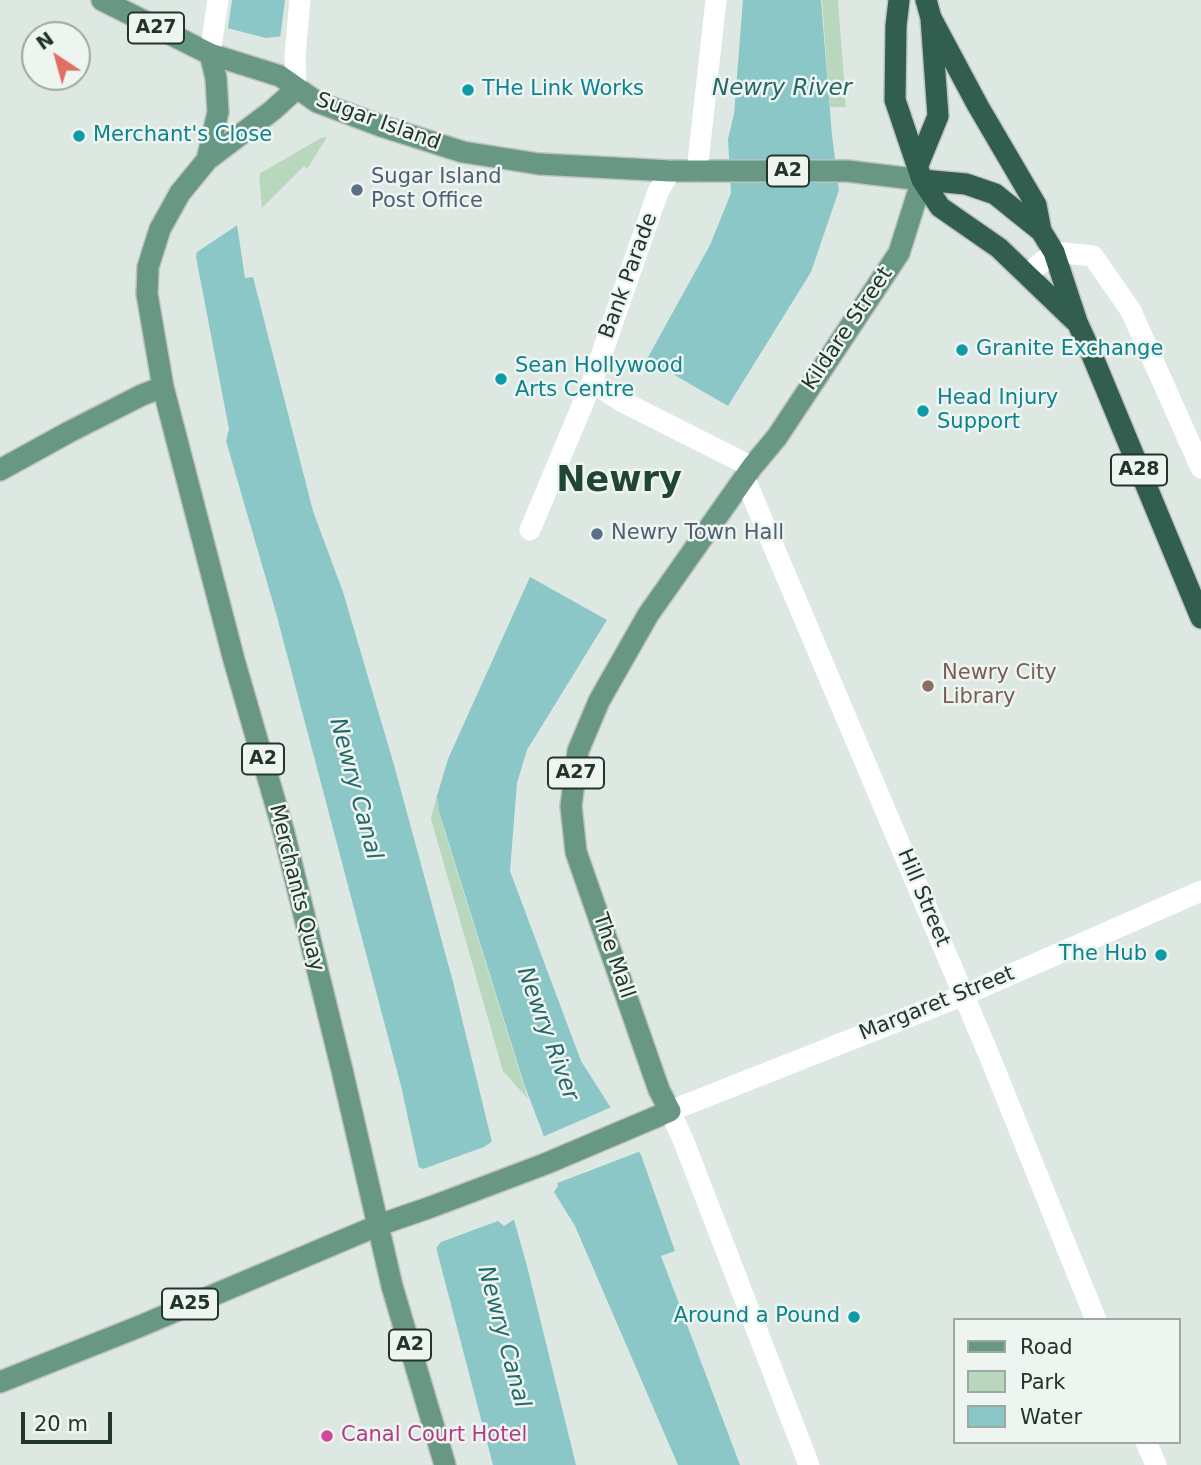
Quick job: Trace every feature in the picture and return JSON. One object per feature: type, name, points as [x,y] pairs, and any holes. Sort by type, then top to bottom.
[{"type":"highway","name":"A28","points":[[899,0],[895,100],[920,173],[940,207],[999,248],[1077,322]]},
{"type":"highway","name":"A28","points":[[920,173],[938,116],[929,9]]},
{"type":"highway","name":"A28","points":[[929,9],[978,106],[1036,205],[1041,231]]},
{"type":"highway","name":"A28","points":[[920,173],[995,194],[1041,231],[1054,252],[1077,322],[1201,618]]},
{"type":"main road","name":"A27","points":[[102,0],[215,63]]},
{"type":"main road","name":"Sugar Island","points":[[215,63],[288,83],[317,102],[463,152],[539,164],[670,171],[920,173]]},
{"type":"main road","name":"Merchants Quay","points":[[207,160],[218,112],[215,63]]},
{"type":"main road","name":"Merchants Quay","points":[[288,83],[272,110],[207,160],[180,193],[160,229],[148,267],[148,294],[163,387],[234,660],[284,833],[392,1286],[444,1465]]},
{"type":"main road","name":"Kildare Street","points":[[749,473],[782,429],[899,253],[920,173]]},
{"type":"main road","points":[[0,470],[81,426],[163,387]]},
{"type":"main road","name":"The Mall","points":[[670,1111],[659,1090],[576,852],[571,806],[578,751],[599,701],[648,615],[749,473]]},
{"type":"main road","points":[[379,1225],[545,1164],[670,1111]]},
{"type":"main road","name":"A25","points":[[0,1382],[379,1225]]},
{"type":"street","points":[[215,63],[218,0]]},
{"type":"street","points":[[288,83],[295,56],[300,0]]},
{"type":"street","points":[[697,171],[716,0]]},
{"type":"street","name":"Bank Parade","points":[[530,530],[592,382],[659,192],[670,171]]},
{"type":"street","points":[[1027,275],[1054,252],[1093,256],[1131,311],[1201,468]]},
{"type":"street","points":[[592,382],[621,401],[728,455],[749,473]]},
{"type":"street","name":"Hill Street","points":[[749,473],[1095,1318]]},
{"type":"street","name":"Margaret Street","points":[[670,1111],[964,995],[1201,891]]},
{"type":"street","name":"The Mall","points":[[670,1111],[809,1465]]},
{"type":"street","points":[[1147,1444],[1156,1465]]},
{"type":"green space","points":[[822,0],[838,0],[846,107],[830,107]]},
{"type":"green space","points":[[327,137],[307,169],[304,166],[262,208],[259,174]]},
{"type":"green space","points":[[437,794],[444,830],[528,1099],[503,1071],[431,819]]},
{"type":"water","name":"Newry Canal","points":[[232,0],[285,0],[249,211],[237,225],[245,278],[253,277],[313,511],[343,592],[394,765],[527,1266],[576,1465],[493,1465],[438,1255],[401,1086],[276,613],[226,441],[229,429],[196,257]]},
{"type":"water","name":"Newry River","points":[[743,0],[821,0],[839,190],[811,272],[728,406],[647,359],[710,245],[731,193],[728,139],[734,114]]},
{"type":"water","name":"Newry River","points":[[530,577],[607,620],[527,750],[517,783],[510,871],[581,1061],[641,1155],[675,1251],[661,1256],[740,1465],[678,1465],[575,1226],[554,1192],[558,1186],[542,1131],[524,1084],[439,812],[437,796],[448,759]]},
{"type":"pier","points":[[227,28],[266,38],[284,36],[253,212],[194,254],[224,38]]},
{"type":"pier","points":[[614,1106],[641,1151],[555,1184],[540,1138]]},
{"type":"pier","points":[[494,1140],[518,1217],[504,1226],[498,1221],[441,1242],[433,1252],[414,1165],[423,1169],[484,1147]]},
{"type":"place","name":"THe Link Works","points":[[468,90]]},
{"type":"place","name":"Merchant's Close","points":[[79,136]]},
{"type":"place","name":"Sugar Island Post Office","points":[[357,190]]},
{"type":"place","name":"Granite Exchange","points":[[962,350]]},
{"type":"place","name":"Sean Hollywood Arts Centre","points":[[501,379]]},
{"type":"place","name":"Head Injury Support","points":[[923,411]]},
{"type":"place","name":"Newry Town Hall","points":[[597,534]]},
{"type":"place","name":"Newry City Library","points":[[928,686]]},
{"type":"place","name":"The Hub","points":[[1161,955]]},
{"type":"place","name":"Around a Pound","points":[[854,1317]]},
{"type":"place","name":"Canal Court Hotel","points":[[327,1436]]},
{"type":"district","name":"Newry","points":[[619,482]]}]
